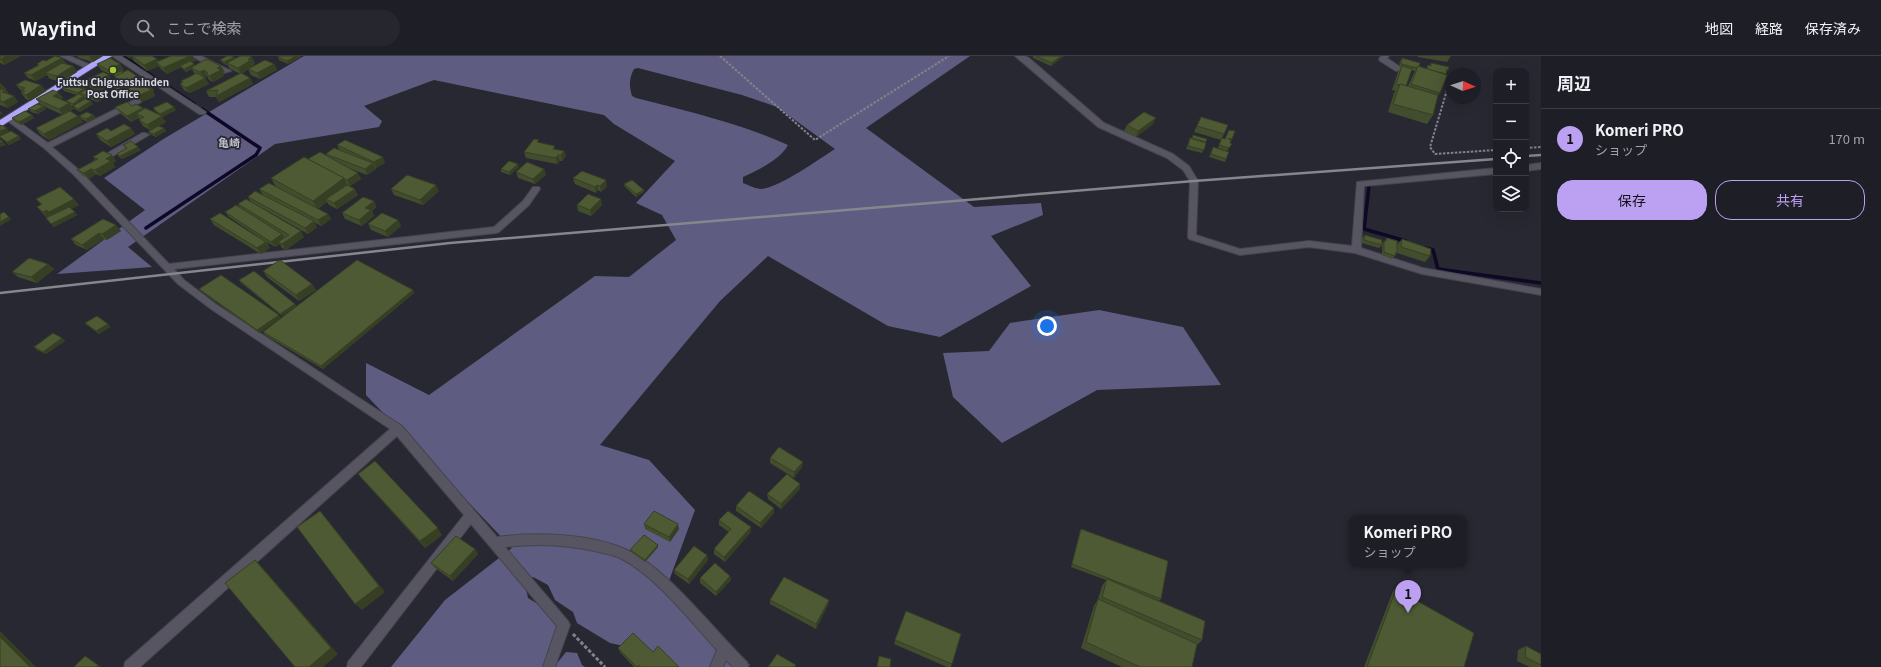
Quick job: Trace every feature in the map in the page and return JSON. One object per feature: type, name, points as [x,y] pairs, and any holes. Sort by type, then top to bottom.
[{"type":"highway","points":[[0,124],[108,56]]},
{"type":"street","points":[[64,56],[91,67]]},
{"type":"street","points":[[116,56],[202,112]]},
{"type":"street","points":[[195,56],[227,71]]},
{"type":"street","points":[[1019,56],[1026,60],[1101,125],[1170,156],[1186,168],[1194,181],[1192,237],[1240,252],[1309,244],[1356,250],[1422,271],[1541,292]]},
{"type":"street","points":[[1385,56],[1383,59],[1399,69]]},
{"type":"street","points":[[47,146],[137,102]]},
{"type":"street","points":[[9,119],[47,146],[84,169],[181,282],[214,307],[398,429],[564,625],[549,667]]},
{"type":"street","points":[[84,169],[145,135]]},
{"type":"street","points":[[1529,168],[1541,166]]},
{"type":"street","points":[[1356,250],[1360,184],[1493,170]]},
{"type":"street","points":[[168,267],[496,230],[526,203],[536,189]]},
{"type":"street","points":[[130,667],[398,429]]},
{"type":"street","points":[[353,667],[471,515]]},
{"type":"street","points":[[495,543],[516,540],[549,540],[586,544],[622,553],[657,578],[742,667]]},
{"type":"street","points":[[716,667],[724,649]]},
{"type":"path","points":[[720,56],[814,140],[948,56]]},
{"type":"path","points":[[1445,97],[1430,147],[1435,154],[1493,150]]},
{"type":"path","points":[[1529,148],[1541,147]]},
{"type":"path","points":[[564,625],[605,667]]},
{"type":"shaded area","points":[[304,56],[970,56],[866,128],[974,207],[1041,203],[1043,215],[991,236],[1031,286],[940,337],[888,326],[768,256],[720,301],[600,445],[649,460],[695,510],[666,589],[750,665],[748,667],[671,667],[659,655],[641,646],[624,646],[610,643],[577,623],[573,612],[555,600],[548,585],[533,577],[525,584],[528,598],[541,606],[557,623],[554,640],[546,656],[549,666],[558,662],[566,652],[577,653],[582,665],[585,667],[391,667],[445,600],[512,548],[366,395],[366,363],[429,395],[595,276],[629,277],[676,240],[662,215],[636,203],[675,161],[614,124],[604,115],[434,80],[364,106],[382,121],[379,127],[275,144],[128,247],[152,267],[57,274],[145,210],[104,178],[165,138]],"holes":[[[638,68],[742,95],[777,107],[835,149],[778,184],[761,189],[754,188],[743,183],[743,177],[762,168],[774,160],[788,145],[732,124],[636,98],[632,96],[630,79],[634,69]]]},
{"type":"shaded area","points":[[1099,310],[1183,327],[1221,385],[1097,390],[1002,443],[953,397],[943,353],[989,351],[1010,323]]},
{"type":"building","points":[[0,56],[7,56],[0,59]]},
{"type":"building","points":[[55,56],[62,58],[31,75],[24,73],[39,65],[37,64],[43,60],[46,61]]},
{"type":"building","points":[[132,56],[152,56],[157,59],[144,65]]},
{"type":"building","points":[[171,56],[190,56],[163,68],[156,62]]},
{"type":"building","points":[[227,56],[234,57],[224,62],[220,60]]},
{"type":"building","points":[[240,56],[252,57],[248,59],[251,60],[238,68],[227,63]]},
{"type":"building","points":[[296,56],[287,61],[278,57]]},
{"type":"building","points":[[1036,56],[1061,56],[1052,63]]},
{"type":"building","points":[[110,58],[120,64],[108,70],[97,64]]},
{"type":"building","points":[[1402,58],[1420,63],[1419,67],[1418,66],[1417,68],[1401,64]]},
{"type":"building","points":[[204,60],[209,60],[221,66],[217,68],[221,70],[209,76],[205,74],[208,73],[204,70],[200,72],[191,68]]},
{"type":"building","points":[[265,60],[274,64],[257,73],[248,69]]},
{"type":"building","points":[[190,61],[194,64],[184,69],[180,66]]},
{"type":"building","points":[[62,63],[73,66],[57,76],[45,73]]},
{"type":"building","points":[[1431,63],[1449,67],[1445,68],[1445,74],[1427,69],[1428,65],[1431,66]]},
{"type":"building","points":[[1402,66],[1412,69],[1406,86],[1396,84]]},
{"type":"building","points":[[1418,66],[1445,74],[1445,80],[1440,93],[1411,84]]},
{"type":"building","points":[[128,70],[141,79],[117,90],[112,87],[122,82],[114,76]]},
{"type":"building","points":[[121,71],[124,72],[115,76],[113,74]]},
{"type":"building","points":[[103,72],[109,75],[103,78],[106,80],[92,87],[88,84],[92,82],[88,79]]},
{"type":"building","points":[[197,73],[205,78],[186,88],[180,84],[183,82],[181,81]]},
{"type":"building","points":[[241,73],[250,78],[216,96],[218,90],[206,91]]},
{"type":"building","points":[[25,80],[41,85],[26,95],[21,93],[25,91],[21,90],[25,88],[16,85]]},
{"type":"building","points":[[87,80],[89,82],[80,88],[84,89],[78,93],[62,88],[69,84],[77,86]]},
{"type":"building","points":[[144,81],[150,85],[147,87],[151,90],[138,96],[127,89]]},
{"type":"building","points":[[1400,84],[1438,95],[1433,115],[1393,104]]},
{"type":"building","points":[[88,88],[103,95],[94,99],[80,93]]},
{"type":"building","points":[[0,89],[6,90],[2,92],[14,96],[3,102],[0,101]]},
{"type":"building","points":[[53,90],[59,93],[53,96],[69,103],[59,109],[36,99]]},
{"type":"building","points":[[79,94],[83,96],[73,104],[66,101]]},
{"type":"building","points":[[85,99],[91,101],[78,109],[73,106]]},
{"type":"building","points":[[127,102],[132,106],[136,104],[143,108],[127,116],[115,107]]},
{"type":"building","points":[[167,102],[174,107],[160,114],[153,108]]},
{"type":"building","points":[[37,104],[44,106],[35,111],[28,109]]},
{"type":"building","points":[[145,108],[162,116],[147,125],[139,120],[144,117],[136,114]]},
{"type":"building","points":[[25,111],[32,115],[19,122],[12,118]]},
{"type":"building","points":[[70,111],[78,116],[44,134],[36,128]]},
{"type":"building","points":[[87,112],[93,115],[86,119],[79,116]]},
{"type":"building","points":[[1144,112],[1156,118],[1138,131],[1127,125]]},
{"type":"building","points":[[1201,117],[1228,125],[1224,134],[1197,126]]},
{"type":"building","points":[[124,124],[131,128],[107,141],[96,134],[107,128],[111,131]]},
{"type":"building","points":[[0,125],[7,128],[0,131]]},
{"type":"building","points":[[158,126],[164,128],[154,134],[148,132]]},
{"type":"building","points":[[1229,130],[1235,131],[1232,139],[1228,139],[1231,140],[1230,143],[1232,144],[1229,148],[1219,145],[1222,138],[1225,139]]},
{"type":"building","points":[[11,131],[19,136],[7,142],[0,137],[0,136]]},
{"type":"building","points":[[1193,135],[1207,139],[1206,142],[1192,138]]},
{"type":"building","points":[[1190,138],[1206,143],[1204,150],[1188,146]]},
{"type":"building","points":[[534,139],[539,140],[537,142],[555,146],[553,149],[564,151],[556,158],[524,152]]},
{"type":"building","points":[[345,140],[383,157],[374,162],[337,145]]},
{"type":"building","points":[[131,141],[138,147],[120,156],[117,154],[127,148],[123,145]]},
{"type":"building","points":[[1213,147],[1229,152],[1226,159],[1211,154]]},
{"type":"building","points":[[334,148],[373,163],[365,169],[326,154]]},
{"type":"building","points":[[103,151],[112,155],[106,159],[111,161],[95,170],[91,169],[84,173],[77,170],[98,159],[93,157]]},
{"type":"building","points":[[320,152],[358,173],[347,180],[308,159]]},
{"type":"building","points":[[304,157],[344,178],[313,201],[271,178]]},
{"type":"building","points":[[509,161],[518,164],[509,172],[501,169]]},
{"type":"building","points":[[527,162],[544,169],[533,179],[516,172]]},
{"type":"building","points":[[582,171],[606,180],[600,186],[597,185],[595,187],[573,178]]},
{"type":"building","points":[[407,175],[436,185],[420,200],[391,189]]},
{"type":"building","points":[[632,180],[644,190],[636,194],[624,184]]},
{"type":"building","points":[[269,183],[328,214],[318,220],[259,189]]},
{"type":"building","points":[[347,185],[355,189],[334,203],[326,199]]},
{"type":"building","points":[[60,187],[74,199],[49,212],[47,210],[43,212],[37,207],[42,204],[36,199]]},
{"type":"building","points":[[255,191],[314,221],[305,228],[248,197]]},
{"type":"building","points":[[588,194],[601,199],[590,210],[577,205]]},
{"type":"building","points":[[363,197],[374,201],[365,208],[371,210],[359,220],[342,213]]},
{"type":"building","points":[[246,199],[301,231],[282,244],[278,242],[289,235],[238,204]]},
{"type":"building","points":[[236,205],[282,234],[271,242],[225,212]]},
{"type":"building","points":[[69,207],[75,212],[51,224],[46,218]]},
{"type":"building","points":[[4,212],[9,217],[0,222],[0,214]]},
{"type":"building","points":[[220,213],[266,242],[257,248],[210,219]]},
{"type":"building","points":[[382,213],[398,220],[385,231],[368,224]]},
{"type":"building","points":[[103,219],[116,225],[102,234],[99,233],[82,245],[71,239]]},
{"type":"building","points":[[1365,235],[1382,240],[1382,245],[1364,240]]},
{"type":"building","points":[[1387,238],[1397,241],[1397,253],[1395,253],[1395,256],[1384,252],[1384,241],[1386,241]]},
{"type":"building","points":[[1402,239],[1431,249],[1430,256],[1401,247]]},
{"type":"building","points":[[29,258],[48,264],[31,277],[12,272]]},
{"type":"building","points":[[280,260],[312,284],[296,295],[263,271]]},
{"type":"building","points":[[357,260],[413,290],[321,366],[263,332]]},
{"type":"building","points":[[254,271],[295,304],[280,314],[239,280]]},
{"type":"building","points":[[221,275],[279,315],[257,330],[199,289]]},
{"type":"building","points":[[97,316],[108,324],[96,331],[85,323]]},
{"type":"building","points":[[53,333],[62,338],[43,352],[34,347]]},
{"type":"building","points":[[779,447],[803,462],[794,472],[770,458]]},
{"type":"building","points":[[375,461],[438,528],[420,541],[358,474]]},
{"type":"building","points":[[787,474],[800,484],[781,504],[767,494]]},
{"type":"building","points":[[749,491],[774,508],[760,523],[736,506]]},
{"type":"building","points":[[320,511],[379,586],[355,604],[297,527]]},
{"type":"building","points":[[654,511],[678,524],[669,537],[644,524]]},
{"type":"building","points":[[728,511],[751,527],[724,557],[714,549],[731,529],[719,520]]},
{"type":"building","points":[[1081,529],[1168,561],[1161,599],[1072,564]]},
{"type":"building","points":[[644,535],[658,545],[645,560],[630,550]]},
{"type":"building","points":[[456,536],[475,549],[450,576],[431,563]]},
{"type":"building","points":[[694,546],[707,555],[688,579],[674,570]]},
{"type":"building","points":[[255,560],[331,648],[309,667],[295,667],[225,583]]},
{"type":"building","points":[[715,563],[730,576],[716,592],[700,578]]},
{"type":"building","points":[[784,577],[829,600],[816,624],[770,600]]},
{"type":"building","points":[[1107,579],[1205,621],[1202,640],[1102,597]]},
{"type":"building","points":[[1396,589],[1474,633],[1464,667],[1367,667]]},
{"type":"building","points":[[1098,599],[1197,644],[1192,667],[1140,667],[1086,642]]},
{"type":"building","points":[[906,611],[961,634],[952,664],[895,640]]},
{"type":"building","points":[[633,633],[653,652],[658,646],[679,667],[641,667],[639,665],[637,667],[618,648]]},
{"type":"building","points":[[0,637],[30,667],[0,667]]},
{"type":"building","points":[[1526,646],[1541,654],[1541,665],[1525,657]]},
{"type":"building","points":[[777,654],[796,665],[794,667],[768,667]]},
{"type":"building","points":[[85,656],[98,665],[96,667],[74,667]]},
{"type":"building","points":[[879,656],[891,659],[890,667],[877,667]]},
{"type":"waterway","points":[[122,56],[194,104]]},
{"type":"waterway","points":[[146,228],[256,155],[260,148],[202,109]]},
{"type":"waterway","points":[[1369,186],[1364,229],[1406,241]]},
{"type":"waterway","points":[[1426,248],[1433,250],[1438,269],[1541,283]]},
{"type":"railway","points":[[1529,156],[1541,155]]},
{"type":"railway","points":[[0,293],[450,243],[1194,181],[1493,159]]},
{"type":"place","name":"Futtsu Chigusashinden Post Office","points":[[113,70]]},
{"type":"place","name":"Komeri PRO","points":[[1408,613]]},
{"type":"district","name":"亀崎","points":[[229,143]]}]
